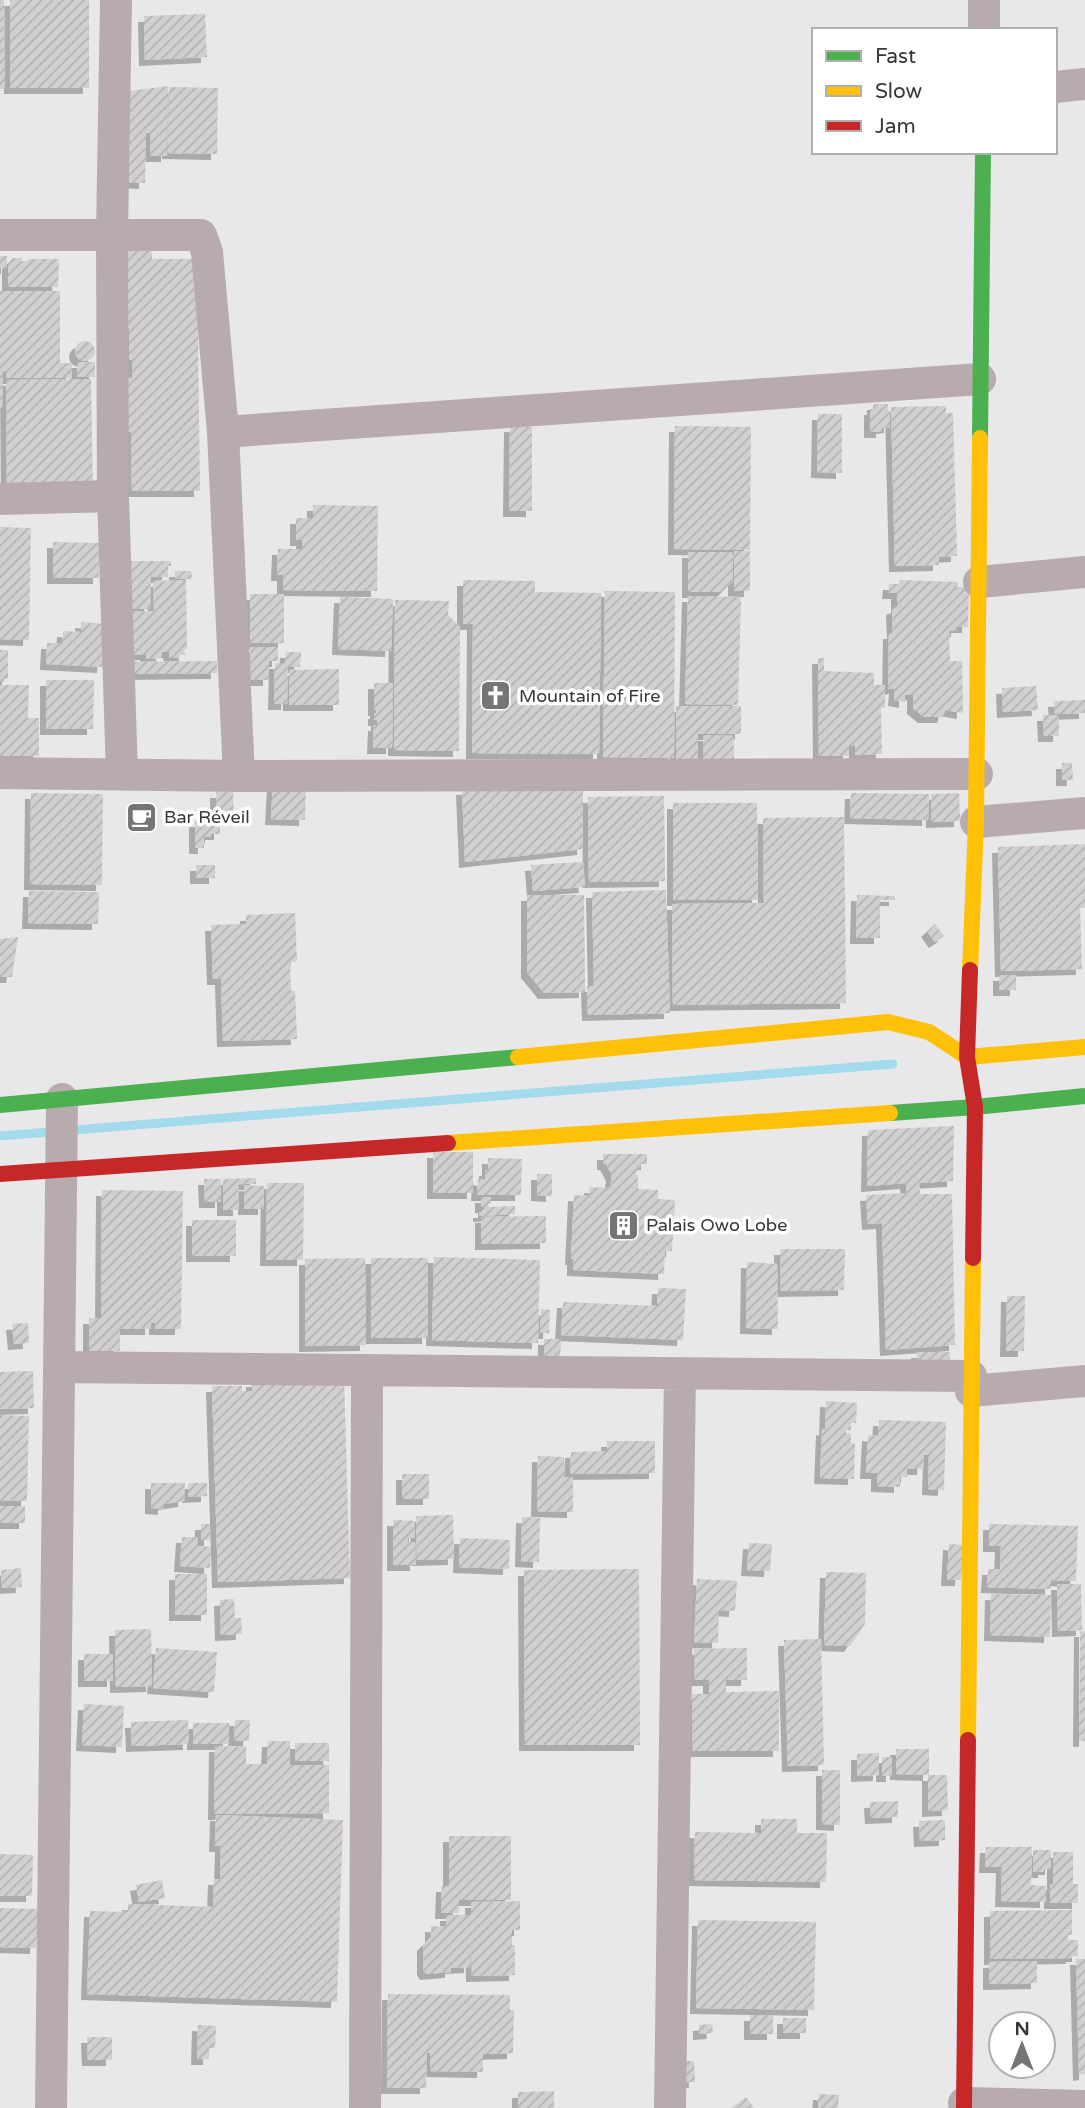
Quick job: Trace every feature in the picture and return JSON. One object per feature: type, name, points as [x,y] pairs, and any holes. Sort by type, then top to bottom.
[{"type":"street","points":[[116,0],[112,235],[113,496],[122,774]]},
{"type":"street","points":[[984,0],[984,28]]},
{"type":"street","points":[[1057,87],[1085,84]]},
{"type":"street","points":[[983,154],[977,774],[967,1058],[975,1107],[964,2106],[1085,2106]]},
{"type":"street","points":[[0,235],[201,235],[207,252],[223,432],[239,776]]},
{"type":"street","points":[[223,432],[981,379]]},
{"type":"street","points":[[0,499],[113,496]]},
{"type":"street","points":[[979,582],[1085,572]]},
{"type":"street","points":[[0,773],[239,776],[977,774]]},
{"type":"street","points":[[976,822],[1085,813]]},
{"type":"street","points":[[0,1105],[888,1023],[929,1032],[967,1058],[1085,1047]]},
{"type":"street","points":[[0,1174],[975,1107],[1085,1096]]},
{"type":"street","points":[[51,2108],[62,1099]]},
{"type":"street","points":[[59,1367],[681,1373],[971,1384],[1085,1381]]},
{"type":"street","points":[[365,2108],[367,1370]]},
{"type":"street","points":[[670,2108],[681,1373]]},
{"type":"building","points":[[0,0],[4,0],[5,89],[0,89]]},
{"type":"building","points":[[10,0],[89,0],[89,88],[10,88]]},
{"type":"building","points":[[205,14],[207,57],[145,60],[144,16]]},
{"type":"building","points":[[168,86],[167,156],[150,156],[150,133],[146,133],[145,183],[127,182],[122,92]]},
{"type":"building","points":[[169,87],[218,88],[217,154],[168,153]]},
{"type":"building","points":[[151,244],[152,259],[197,259],[200,491],[132,491],[131,432],[125,432],[125,378],[132,378],[132,360],[129,360],[129,328],[124,328],[123,245]]},
{"type":"building","points":[[0,256],[7,256],[7,268],[0,268]]},
{"type":"building","points":[[13,258],[22,258],[22,261],[59,259],[58,287],[8,287],[8,263]]},
{"type":"building","points":[[0,291],[60,291],[60,363],[72,363],[72,378],[6,378],[6,372],[0,371]]},
{"type":"building","points":[[81,341],[89,341],[95,351],[89,361],[81,361],[75,355],[75,347]]},
{"type":"building","points":[[77,362],[95,362],[95,377],[77,377]]},
{"type":"building","points":[[0,372],[3,372],[2,408],[0,408]]},
{"type":"building","points":[[91,379],[93,490],[7,491],[6,380]]},
{"type":"building","points":[[873,404],[888,404],[890,427],[882,428],[882,432],[870,432],[870,409],[873,409]]},
{"type":"building","points":[[946,406],[946,413],[953,413],[957,556],[939,557],[939,565],[895,566],[891,407]]},
{"type":"building","points":[[818,414],[842,414],[842,473],[817,472]]},
{"type":"building","points":[[510,426],[532,427],[532,511],[509,511]]},
{"type":"building","points":[[675,426],[751,427],[750,550],[674,549]]},
{"type":"building","points":[[313,505],[378,506],[377,591],[283,590],[283,575],[277,575],[278,549],[302,549],[302,540],[296,540],[296,518],[313,518]]},
{"type":"building","points":[[0,527],[31,528],[29,640],[0,639]]},
{"type":"building","points":[[53,542],[99,543],[99,578],[53,578]]},
{"type":"building","points":[[734,551],[750,551],[750,591],[734,591]]},
{"type":"building","points":[[688,552],[732,552],[733,581],[722,592],[688,592]]},
{"type":"building","points":[[128,561],[171,561],[168,577],[151,577],[150,609],[128,609]]},
{"type":"building","points":[[175,571],[191,571],[192,579],[175,579]]},
{"type":"building","points":[[186,580],[185,655],[170,658],[169,652],[162,652],[162,658],[146,659],[146,654],[133,655],[132,612],[154,611],[153,581]]},
{"type":"building","points":[[463,580],[535,581],[535,592],[601,593],[599,754],[472,753],[473,624],[463,624]]},
{"type":"building","points":[[900,580],[958,582],[957,587],[969,587],[968,627],[957,627],[957,631],[949,631],[950,661],[962,661],[963,713],[945,710],[943,717],[924,717],[913,708],[913,694],[905,695],[905,702],[894,700],[895,688],[888,689],[889,633],[893,633],[892,609],[897,607],[897,593],[888,593],[889,584],[899,584]]},
{"type":"building","points":[[605,591],[675,592],[674,758],[603,757]]},
{"type":"building","points":[[250,594],[284,594],[284,643],[250,643]]},
{"type":"building","points":[[688,596],[741,597],[738,705],[685,704]]},
{"type":"building","points":[[340,597],[393,599],[391,651],[338,649]]},
{"type":"building","points":[[395,600],[449,601],[448,615],[460,627],[459,751],[394,750]]},
{"type":"building","points":[[81,622],[106,624],[103,667],[46,664],[47,643],[62,643],[63,631],[81,632]]},
{"type":"building","points":[[250,647],[278,647],[278,661],[269,661],[269,680],[251,680]]},
{"type":"building","points":[[0,650],[8,650],[8,679],[4,679],[4,682],[0,682]]},
{"type":"building","points":[[286,652],[301,652],[300,667],[289,667],[288,662],[287,704],[274,704],[275,663],[285,663]]},
{"type":"building","points":[[818,658],[824,658],[824,671],[874,673],[874,685],[885,685],[885,708],[881,708],[882,754],[855,755],[855,745],[849,746],[849,756],[819,756]]},
{"type":"building","points":[[217,661],[217,673],[130,674],[130,662]]},
{"type":"building","points":[[339,669],[339,705],[289,705],[289,670]]},
{"type":"building","points":[[46,680],[94,680],[93,729],[46,729]]},
{"type":"building","points":[[374,683],[393,683],[392,748],[373,748],[374,725],[377,725],[377,720],[374,720]]},
{"type":"building","points":[[0,685],[29,685],[28,718],[39,718],[39,756],[0,756]]},
{"type":"building","points":[[1036,686],[1038,710],[1003,712],[1002,688]]},
{"type":"building","points":[[1085,700],[1085,713],[1055,714],[1054,701]]},
{"type":"building","points":[[676,706],[741,706],[741,734],[698,734],[698,760],[676,759]]},
{"type":"building","points":[[1043,715],[1059,715],[1059,736],[1044,736]]},
{"type":"building","points":[[703,735],[734,736],[734,761],[703,761]]},
{"type":"building","points":[[1062,763],[1072,763],[1073,780],[1062,780]]},
{"type":"building","points":[[273,782],[306,784],[305,820],[271,819]]},
{"type":"building","points":[[583,783],[583,849],[465,862],[462,789]]},
{"type":"building","points":[[216,792],[233,792],[234,818],[216,819]]},
{"type":"building","points":[[31,793],[103,794],[102,885],[30,884]]},
{"type":"building","points":[[851,793],[929,794],[928,820],[850,818]]},
{"type":"building","points":[[959,793],[960,821],[932,822],[931,794]]},
{"type":"building","points":[[664,796],[665,881],[589,882],[588,797]]},
{"type":"building","points":[[673,803],[757,803],[758,900],[673,900]]},
{"type":"building","points":[[844,817],[846,1003],[673,1005],[672,904],[764,903],[763,818]]},
{"type":"building","points":[[195,821],[220,821],[220,834],[204,837],[204,848],[195,848]]},
{"type":"building","points":[[1085,844],[1085,908],[1080,908],[1082,969],[1001,971],[998,847]]},
{"type":"building","points":[[583,862],[585,887],[533,891],[531,865]]},
{"type":"building","points":[[196,865],[215,865],[215,878],[196,878]]},
{"type":"building","points":[[666,890],[670,1013],[588,1015],[587,986],[594,986],[592,892]]},
{"type":"building","points":[[29,891],[99,892],[98,924],[28,923]]},
{"type":"building","points":[[527,895],[584,895],[585,992],[544,993],[527,972]]},
{"type":"building","points":[[857,895],[895,896],[895,900],[880,900],[880,938],[856,938]]},
{"type":"building","points":[[295,913],[297,961],[290,962],[291,991],[295,991],[297,1039],[223,1041],[221,979],[213,979],[211,925],[246,924],[246,915]]},
{"type":"building","points":[[935,924],[944,936],[935,942],[927,931]]},
{"type":"building","points":[[18,937],[12,977],[0,977],[0,939]]},
{"type":"building","points":[[999,975],[1016,975],[1016,990],[999,990]]},
{"type":"building","points":[[954,1126],[953,1181],[919,1183],[920,1194],[952,1194],[955,1345],[886,1350],[882,1223],[868,1224],[866,1195],[907,1193],[906,1183],[867,1186],[868,1130]]},
{"type":"building","points":[[433,1152],[473,1152],[473,1193],[433,1193]]},
{"type":"building","name":"Palais Owo Lobe","points":[[603,1154],[647,1154],[647,1164],[641,1164],[635,1175],[638,1175],[638,1189],[658,1190],[658,1199],[675,1200],[672,1251],[665,1251],[664,1274],[573,1270],[571,1259],[574,1195],[589,1196],[590,1187],[610,1188],[612,1175],[606,1164],[603,1164]]},
{"type":"building","points":[[488,1158],[522,1159],[521,1195],[477,1195],[478,1179],[485,1180]]},
{"type":"building","points":[[537,1174],[552,1174],[552,1196],[537,1195]]},
{"type":"building","points":[[256,1178],[256,1184],[238,1184],[239,1210],[223,1210],[223,1179]]},
{"type":"building","points":[[204,1179],[221,1179],[221,1202],[205,1202]]},
{"type":"building","points":[[267,1183],[304,1183],[303,1260],[266,1260]]},
{"type":"building","points":[[244,1185],[264,1186],[264,1209],[244,1209]]},
{"type":"building","points":[[102,1190],[183,1191],[181,1329],[155,1329],[155,1323],[151,1323],[151,1329],[120,1329],[120,1351],[89,1351],[89,1318],[101,1318]]},
{"type":"building","points":[[481,1197],[491,1197],[489,1207],[515,1206],[515,1214],[479,1216],[479,1212],[484,1212]]},
{"type":"building","points":[[546,1216],[546,1243],[481,1244],[481,1217]]},
{"type":"building","points":[[192,1220],[236,1220],[236,1256],[192,1256]]},
{"type":"building","points":[[780,1249],[845,1249],[844,1290],[781,1291]]},
{"type":"building","points":[[434,1257],[540,1260],[538,1343],[432,1340]]},
{"type":"building","points":[[365,1258],[366,1345],[305,1346],[305,1259]]},
{"type":"building","points":[[371,1258],[428,1258],[428,1338],[371,1338]]},
{"type":"building","points":[[747,1262],[777,1264],[778,1329],[746,1328]]},
{"type":"building","points":[[658,1288],[686,1289],[683,1340],[561,1335],[563,1302],[657,1306]]},
{"type":"building","points":[[1007,1296],[1025,1296],[1024,1351],[1006,1351]]},
{"type":"building","points":[[541,1309],[550,1310],[549,1333],[540,1333]]},
{"type":"building","points":[[28,1323],[29,1343],[14,1344],[12,1324]]},
{"type":"building","points":[[544,1339],[561,1339],[560,1358],[544,1358]]},
{"type":"building","points":[[917,1352],[950,1352],[950,1373],[917,1373]]},
{"type":"building","points":[[33,1371],[34,1408],[0,1409],[0,1372]]},
{"type":"building","points":[[344,1378],[350,1578],[218,1582],[212,1386],[242,1386],[242,1391],[252,1391],[252,1381]]},
{"type":"building","points":[[826,1401],[857,1403],[856,1423],[851,1423],[851,1430],[846,1430],[846,1433],[851,1434],[851,1443],[855,1444],[854,1479],[820,1478]]},
{"type":"building","points":[[0,1415],[29,1416],[27,1501],[0,1500]]},
{"type":"building","points":[[879,1420],[946,1422],[944,1490],[928,1489],[929,1455],[924,1455],[923,1469],[907,1469],[907,1477],[900,1477],[900,1487],[877,1486],[877,1473],[866,1473],[868,1435],[878,1436]]},
{"type":"building","points":[[607,1441],[655,1441],[655,1473],[570,1474],[571,1452],[607,1451]]},
{"type":"building","points":[[538,1456],[564,1457],[564,1477],[573,1477],[573,1512],[537,1511]]},
{"type":"building","points":[[402,1474],[429,1474],[429,1499],[402,1499]]},
{"type":"building","points":[[151,1483],[185,1483],[184,1501],[164,1504],[164,1509],[151,1508]]},
{"type":"building","points":[[188,1483],[207,1483],[207,1496],[188,1497]]},
{"type":"building","points":[[0,1506],[25,1506],[25,1523],[0,1523]]},
{"type":"building","points":[[453,1515],[454,1559],[417,1560],[416,1516]]},
{"type":"building","points":[[522,1517],[540,1518],[539,1562],[521,1561]]},
{"type":"building","points":[[393,1520],[415,1521],[415,1538],[408,1538],[408,1542],[415,1542],[416,1565],[393,1565]]},
{"type":"building","points":[[201,1524],[210,1524],[210,1540],[201,1540]]},
{"type":"building","points":[[989,1524],[1078,1526],[1076,1581],[1051,1580],[1051,1589],[987,1587],[988,1569],[1000,1569],[1001,1546],[989,1546]]},
{"type":"building","points":[[182,1537],[198,1537],[197,1546],[211,1547],[210,1568],[180,1566]]},
{"type":"building","points":[[460,1538],[510,1540],[509,1569],[459,1567]]},
{"type":"building","points":[[749,1543],[772,1544],[770,1571],[747,1570]]},
{"type":"building","points":[[949,1544],[963,1545],[961,1580],[947,1580]]},
{"type":"building","points":[[21,1568],[22,1587],[2,1588],[1,1570]]},
{"type":"building","points":[[639,1569],[640,1745],[525,1745],[524,1570]]},
{"type":"building","points":[[826,1572],[866,1573],[865,1624],[850,1646],[824,1645]]},
{"type":"building","points":[[175,1574],[207,1574],[207,1615],[175,1615]]},
{"type":"building","points":[[697,1579],[737,1581],[735,1611],[719,1610],[718,1643],[694,1642]]},
{"type":"building","points":[[1057,1584],[1081,1584],[1082,1630],[1058,1631]]},
{"type":"building","points":[[991,1594],[1051,1595],[1050,1637],[990,1635]]},
{"type":"building","points":[[234,1599],[235,1618],[241,1618],[242,1634],[221,1635],[220,1600]]},
{"type":"building","points":[[151,1629],[152,1686],[116,1687],[115,1630]]},
{"type":"building","points":[[1080,1631],[1085,1631],[1085,1741],[1079,1741]]},
{"type":"building","points":[[821,1639],[824,1765],[788,1766],[784,1640]]},
{"type":"building","points":[[156,1648],[217,1652],[214,1692],[153,1688]]},
{"type":"building","points":[[747,1648],[747,1680],[726,1680],[726,1692],[779,1691],[779,1751],[693,1751],[692,1694],[709,1694],[709,1680],[695,1680],[694,1649]]},
{"type":"building","points":[[84,1654],[113,1654],[113,1681],[84,1681]]},
{"type":"building","points":[[84,1704],[124,1706],[122,1747],[82,1745]]},
{"type":"building","points":[[188,1720],[189,1744],[132,1746],[131,1722]]},
{"type":"building","points":[[235,1720],[250,1720],[249,1741],[234,1740]]},
{"type":"building","points":[[193,1723],[229,1723],[229,1744],[193,1744]]},
{"type":"building","points":[[268,1741],[290,1741],[290,1765],[329,1765],[329,1813],[214,1814],[215,1746],[246,1747],[246,1764],[267,1764]]},
{"type":"building","points":[[295,1743],[329,1743],[329,1761],[295,1761]]},
{"type":"building","points":[[896,1749],[929,1749],[929,1775],[896,1774]]},
{"type":"building","points":[[879,1753],[879,1775],[857,1776],[857,1754]]},
{"type":"building","points":[[882,1757],[892,1757],[892,1776],[882,1776]]},
{"type":"building","points":[[822,1770],[840,1770],[840,1825],[822,1824]]},
{"type":"building","points":[[928,1775],[947,1775],[948,1810],[928,1811]]},
{"type":"building","points":[[898,1801],[898,1817],[871,1818],[870,1802]]},
{"type":"building","points":[[216,1815],[343,1820],[337,2002],[87,1994],[90,1911],[128,1912],[128,1904],[213,1907],[214,1879],[220,1879],[221,1846],[215,1846]]},
{"type":"building","points":[[761,1819],[797,1819],[797,1833],[827,1833],[826,1882],[694,1880],[695,1832],[761,1833]]},
{"type":"building","points":[[945,1820],[945,1840],[920,1841],[919,1821]]},
{"type":"building","points":[[449,1836],[511,1836],[511,1900],[459,1900],[459,1913],[441,1913],[442,1886],[449,1886]]},
{"type":"building","points":[[986,1847],[1032,1847],[1031,1885],[1046,1886],[1046,1902],[1001,1901],[1002,1867],[985,1867]]},
{"type":"building","points":[[1033,1850],[1051,1850],[1051,1869],[1033,1872]]},
{"type":"building","points":[[1053,1852],[1073,1852],[1073,1884],[1078,1884],[1078,1903],[1050,1903]]},
{"type":"building","points":[[0,1854],[33,1855],[32,1896],[0,1896]]},
{"type":"building","points":[[162,1880],[165,1898],[139,1902],[136,1885]]},
{"type":"building","points":[[520,1901],[520,1930],[512,1930],[515,1975],[472,1976],[471,1937],[470,1967],[426,1974],[423,1969],[423,1945],[431,1937],[431,1926],[446,1927],[446,1915],[471,1915],[471,1902]]},
{"type":"building","points":[[0,1908],[38,1909],[36,1948],[0,1947]]},
{"type":"building","points":[[1072,1910],[1072,1935],[1068,1935],[1068,1940],[1078,1940],[1078,1956],[990,1959],[990,1911]]},
{"type":"building","points":[[698,1920],[816,1922],[814,2010],[696,2008]]},
{"type":"building","points":[[1076,1959],[1085,1959],[1085,2074],[1079,2075]]},
{"type":"building","points":[[1037,1961],[1037,1983],[989,1984],[989,1962]]},
{"type":"building","points":[[388,1994],[510,1995],[510,2010],[514,2010],[513,2053],[483,2054],[483,2072],[430,2071],[430,2053],[427,2053],[426,2088],[387,2088]]},
{"type":"building","points":[[750,2015],[773,2015],[773,2034],[750,2034]]},
{"type":"building","points":[[783,2018],[806,2018],[806,2033],[783,2033]]},
{"type":"building","points":[[712,2024],[713,2033],[699,2034],[699,2025]]},
{"type":"building","points":[[198,2025],[216,2026],[215,2048],[209,2048],[209,2059],[197,2059]]},
{"type":"building","points":[[87,2037],[112,2037],[112,2060],[88,2060]]},
{"type":"building","points":[[679,2061],[694,2061],[695,2082],[680,2082]]},
{"type":"building","points":[[554,2091],[554,2108],[518,2108],[518,2092]]},
{"type":"building","points":[[819,2094],[839,2095],[838,2108],[818,2108]]},
{"type":"building","points":[[746,2097],[754,2108],[731,2108]]},
{"type":"waterway","points":[[0,1136],[893,1064]]},
{"type":"traffic: fast","points":[[980,438],[983,154]]},
{"type":"traffic: fast","points":[[0,1105],[518,1057]]},
{"type":"traffic: fast","points":[[890,1113],[1085,1096]]},
{"type":"traffic: slow","points":[[970,970],[976,822],[980,438]]},
{"type":"traffic: slow","points":[[518,1057],[888,1022],[929,1032],[967,1057],[1085,1047]]},
{"type":"traffic: slow","points":[[448,1143],[890,1113]]},
{"type":"traffic: slow","points":[[968,1740],[973,1258]]},
{"type":"traffic: jam","points":[[970,970],[967,1057],[975,1107],[973,1258]]},
{"type":"traffic: jam","points":[[0,1174],[448,1143]]},
{"type":"traffic: jam","points":[[964,2108],[968,1740]]},
{"type":"place","name":"Mountain of Fire","points":[[496,696]]},
{"type":"place","name":"Bar Réveil","points":[[141,817]]},
{"type":"place","name":"Palais Owo Lobe","points":[[623,1225]]}]
